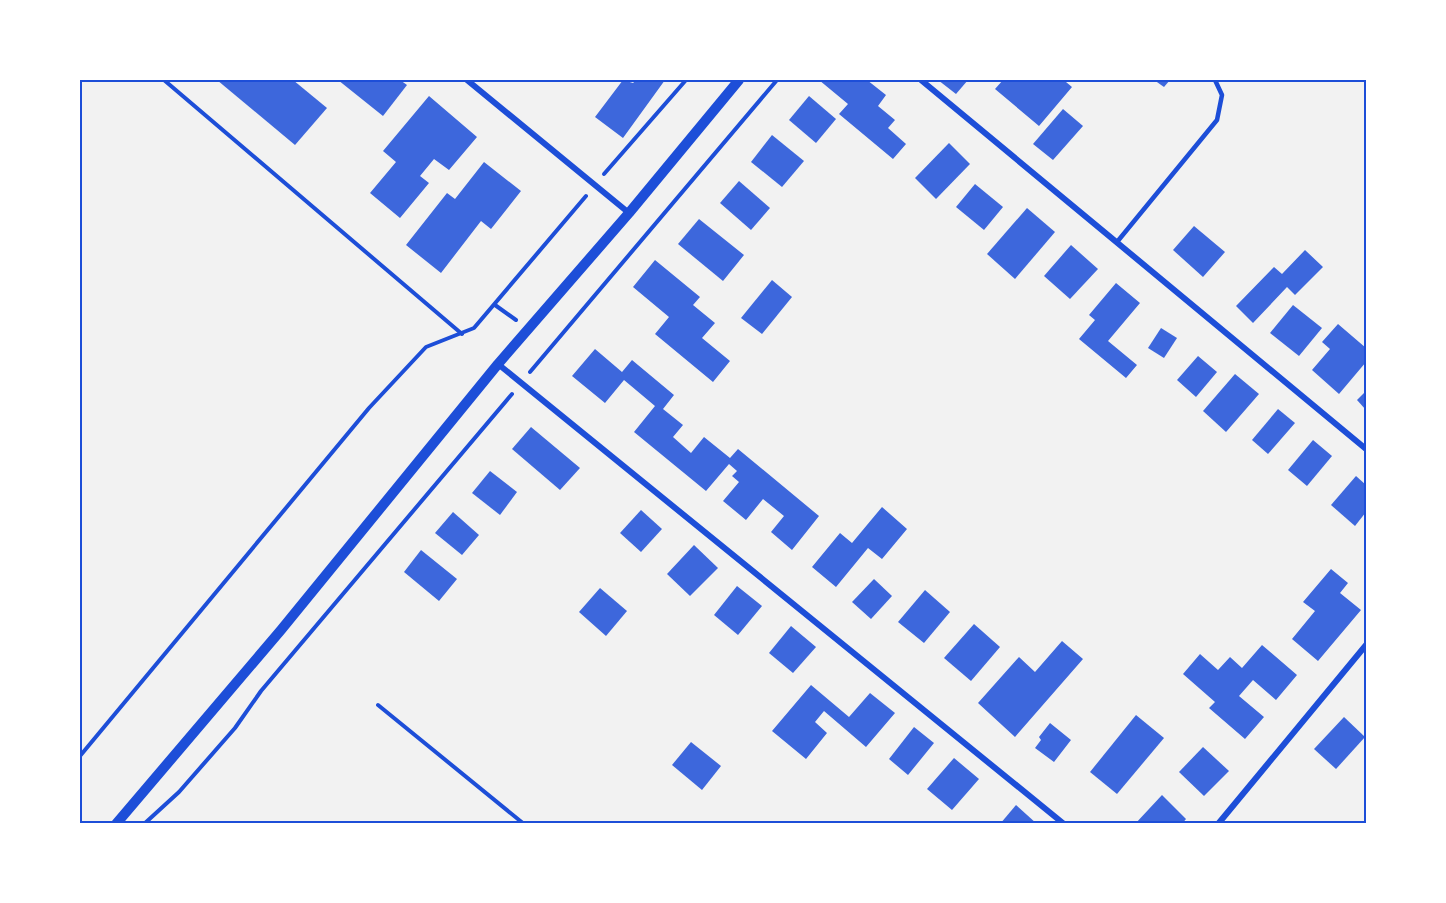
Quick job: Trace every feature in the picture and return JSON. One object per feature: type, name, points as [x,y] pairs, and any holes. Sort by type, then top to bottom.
[{"type":"street","points":[[467,80],[629,213]]},
{"type":"street","points":[[116,824],[281,630],[498,364],[629,213],[739,80]]},
{"type":"street","points":[[921,80],[1366,449]]},
{"type":"street","points":[[498,364],[1064,824]]},
{"type":"street","points":[[1218,824],[1366,645]]},
{"type":"lane","points":[[1117,242],[1217,120],[1222,95],[1215,80]]},
{"type":"path","points":[[165,80],[462,334]]},
{"type":"path","points":[[144,824],[179,792],[235,728],[261,691],[777,80]]},
{"type":"path","points":[[80,756],[369,408],[426,348],[474,328],[495,305]]},
{"type":"path","points":[[378,705],[524,824]]},
{"type":"building","points":[[217,80],[293,80],[327,108],[295,145]]},
{"type":"building","points":[[338,80],[400,80],[407,85],[383,116]]},
{"type":"building","points":[[623,80],[633,83],[636,80],[665,80],[623,138],[595,117]]},
{"type":"building","points":[[819,80],[867,80],[886,95],[878,106],[895,120],[888,128],[906,144],[893,159],[839,114],[848,104]]},
{"type":"building","points":[[938,80],[968,80],[956,94]]},
{"type":"building","points":[[1003,80],[1068,80],[1066,82],[1072,87],[1039,126],[995,89]]},
{"type":"building","points":[[1154,80],[1170,80],[1164,87]]},
{"type":"building","points":[[429,96],[477,137],[449,170],[434,159],[420,176],[429,183],[400,218],[370,193],[396,162],[383,151]]},
{"type":"building","points":[[809,96],[836,119],[816,143],[789,120]]},
{"type":"building","points":[[1063,109],[1083,126],[1053,160],[1033,144]]},
{"type":"building","points":[[772,135],[804,161],[782,187],[751,162]]},
{"type":"building","points":[[949,143],[970,164],[936,199],[915,178]]},
{"type":"building","points":[[484,162],[521,191],[491,229],[481,221],[441,273],[406,245],[447,193],[455,199]]},
{"type":"building","points":[[739,181],[770,208],[751,230],[720,203]]},
{"type":"building","points":[[975,184],[1003,207],[984,230],[956,207]]},
{"type":"building","points":[[1027,208],[1055,232],[1015,279],[987,254]]},
{"type":"building","points":[[699,219],[744,255],[723,281],[678,244]]},
{"type":"building","points":[[1194,226],[1225,252],[1203,277],[1173,250]]},
{"type":"building","points":[[1071,245],[1098,269],[1070,299],[1044,276]]},
{"type":"building","points":[[1305,250],[1323,267],[1295,295],[1287,287],[1253,323],[1236,306],[1274,267],[1282,274]]},
{"type":"building","points":[[655,260],[700,297],[693,305],[715,323],[702,338],[730,361],[713,382],[655,334],[669,317],[633,287]]},
{"type":"building","points":[[772,280],[792,297],[762,334],[741,318]]},
{"type":"building","points":[[1116,283],[1140,303],[1108,341],[1137,365],[1126,378],[1079,339],[1095,320],[1089,315]]},
{"type":"building","points":[[1293,305],[1322,328],[1299,356],[1270,333]]},
{"type":"building","points":[[1338,324],[1366,348],[1366,362],[1339,394],[1312,370],[1330,349],[1322,342]]},
{"type":"building","points":[[1161,328],[1177,338],[1164,358],[1148,348]]},
{"type":"building","points":[[595,349],[622,372],[632,360],[674,395],[663,409],[683,425],[673,437],[691,453],[704,437],[730,458],[738,449],[819,516],[792,550],[771,532],[784,516],[763,499],[746,520],[723,501],[739,482],[732,476],[737,471],[729,464],[706,491],[634,432],[655,406],[624,380],[605,403],[572,376]]},
{"type":"building","points":[[1198,356],[1217,372],[1196,397],[1177,380]]},
{"type":"building","points":[[1235,374],[1259,394],[1226,432],[1203,411]]},
{"type":"building","points":[[1366,391],[1366,410],[1357,400]]},
{"type":"building","points":[[1278,409],[1295,423],[1268,454],[1252,440]]},
{"type":"building","points":[[531,427],[580,468],[560,490],[512,449]]},
{"type":"building","points":[[1313,440],[1332,456],[1307,486],[1288,470]]},
{"type":"building","points":[[490,471],[517,492],[500,515],[472,493]]},
{"type":"building","points":[[1356,476],[1366,485],[1366,512],[1355,526],[1331,505]]},
{"type":"building","points":[[882,507],[907,529],[882,559],[868,548],[836,587],[812,567],[840,533],[852,543]]},
{"type":"building","points":[[641,510],[662,529],[641,552],[620,533]]},
{"type":"building","points":[[453,512],[479,535],[462,555],[435,533]]},
{"type":"building","points":[[694,545],[718,568],[690,596],[667,574]]},
{"type":"building","points":[[421,550],[457,579],[439,601],[404,572]]},
{"type":"building","points":[[1331,569],[1348,583],[1340,593],[1361,610],[1318,661],[1292,639],[1315,611],[1303,602]]},
{"type":"building","points":[[874,579],[892,596],[871,619],[852,602]]},
{"type":"building","points":[[737,586],[762,606],[738,635],[714,615]]},
{"type":"building","points":[[600,588],[627,611],[606,636],[579,612]]},
{"type":"building","points":[[925,590],[950,612],[924,643],[898,622]]},
{"type":"building","points":[[974,624],[1000,647],[971,681],[944,658]]},
{"type":"building","points":[[791,626],[816,647],[793,673],[769,653]]},
{"type":"building","points":[[1062,641],[1083,659],[1015,737],[978,703],[1019,657],[1035,672]]},
{"type":"building","points":[[1262,645],[1297,675],[1276,700],[1253,680],[1239,696],[1264,717],[1245,739],[1209,708],[1215,702],[1183,674],[1200,654],[1218,670],[1230,657],[1242,668]]},
{"type":"building","points":[[811,685],[849,717],[870,693],[895,713],[866,747],[824,711],[815,722],[827,733],[806,759],[772,731]]},
{"type":"building","points":[[1136,715],[1164,738],[1117,794],[1090,772]]},
{"type":"building","points":[[1344,717],[1365,737],[1336,769],[1314,749]]},
{"type":"building","points":[[1050,723],[1071,740],[1054,762],[1035,748],[1041,740],[1039,737]]},
{"type":"building","points":[[914,727],[934,743],[908,775],[889,759]]},
{"type":"building","points":[[691,742],[721,766],[702,790],[672,765]]},
{"type":"building","points":[[1203,747],[1229,771],[1204,796],[1179,772]]},
{"type":"building","points":[[954,758],[979,779],[952,810],[927,789]]},
{"type":"building","points":[[1162,795],[1186,819],[1182,824],[1135,824]]},
{"type":"building","points":[[1016,805],[1037,824],[1000,824]]}]
